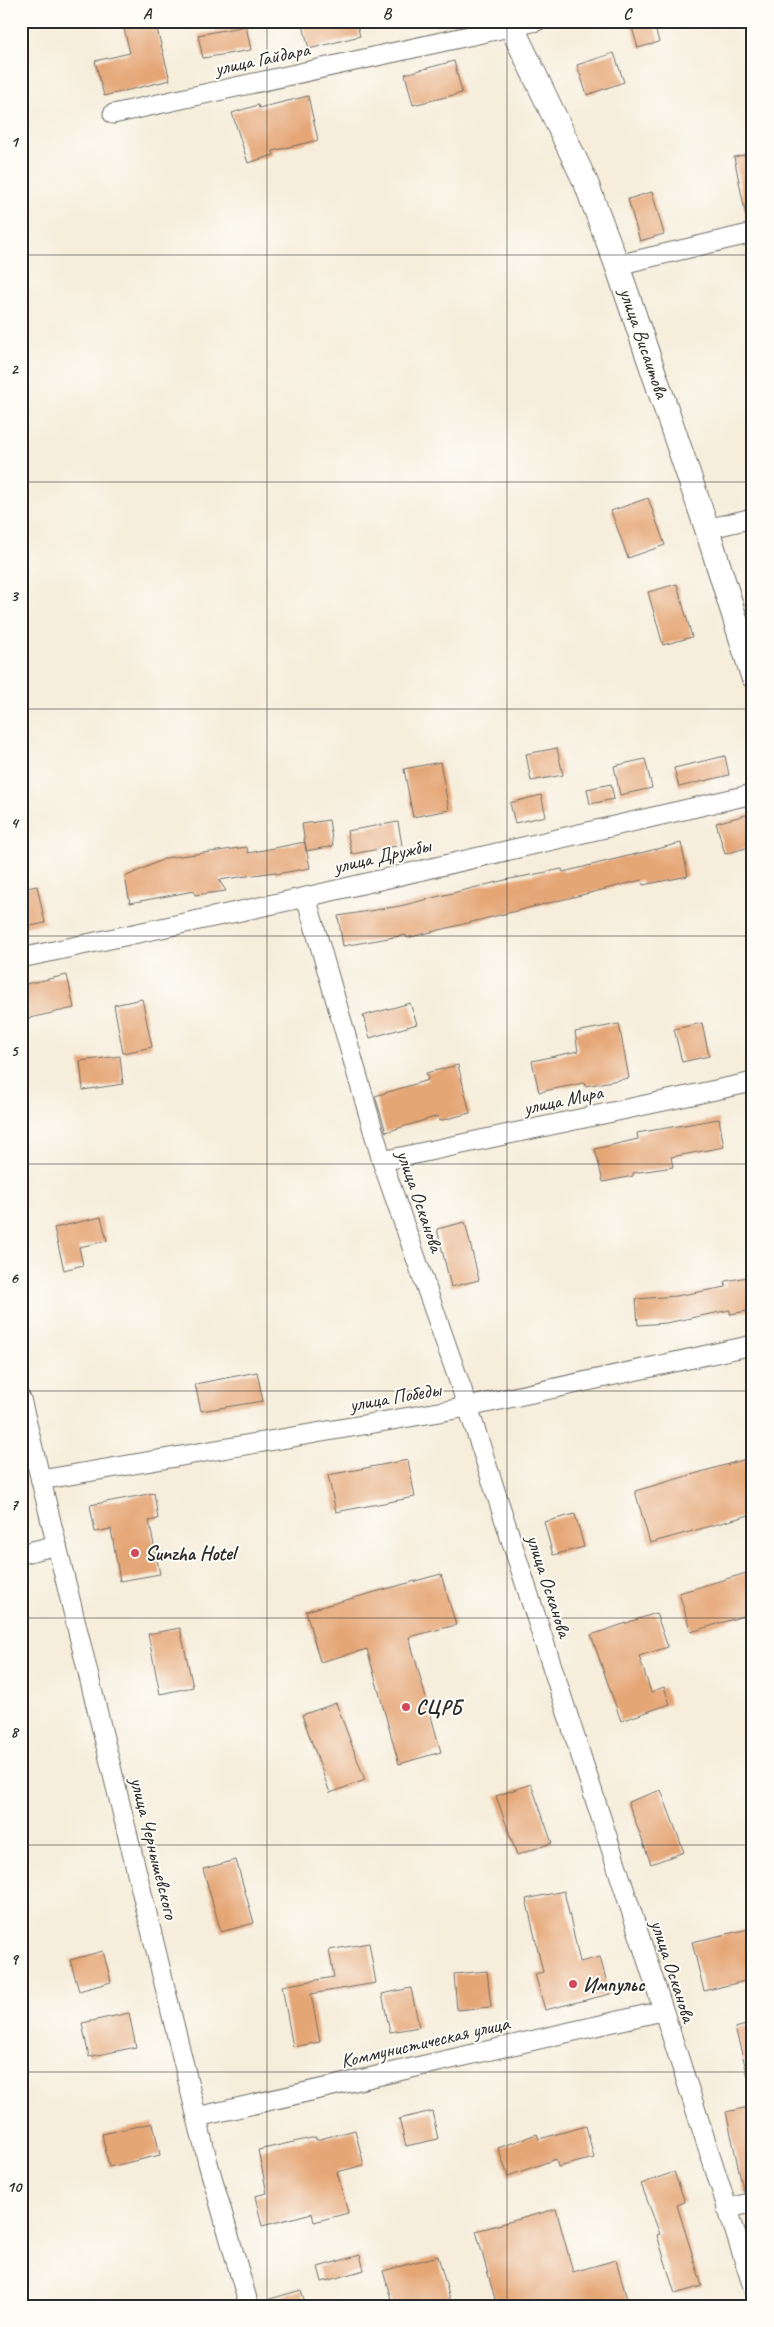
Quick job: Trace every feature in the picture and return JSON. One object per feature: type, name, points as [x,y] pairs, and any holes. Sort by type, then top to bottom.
[{"type":"street","name":"улица Гайдара","points":[[113,114],[510,25],[537,21]]},
{"type":"street","name":"улица Висаитова","points":[[510,25],[586,183],[617,265],[707,529],[753,676]]},
{"type":"street","points":[[617,265],[753,233]]},
{"type":"street","points":[[707,529],[753,518]]},
{"type":"street","name":"улица Дружбы","points":[[21,958],[306,897],[753,794]]},
{"type":"street","name":"улица Осканова","points":[[306,897],[382,1162],[468,1408],[753,2288]]},
{"type":"street","name":"улица Мира","points":[[382,1162],[753,1082]]},
{"type":"street","name":"улица Победы","points":[[41,1480],[468,1408],[753,1345]]},
{"type":"street","name":"улица Чернышевского","points":[[21,1399],[197,2117],[249,2306]]},
{"type":"street","points":[[21,1554],[57,1545]]},
{"type":"street","name":"Коммунистическая улица","points":[[197,2117],[662,2011]]},
{"type":"street","points":[[727,2209],[753,2202]]},
{"type":"building","points":[[122,21],[155,21],[170,80],[104,96],[95,61],[130,53]]},
{"type":"building","points":[[302,21],[356,21],[360,36],[309,49]]},
{"type":"building","points":[[630,21],[653,21],[659,42],[638,48]]},
{"type":"building","points":[[246,26],[251,50],[203,58],[198,35]]},
{"type":"building","points":[[614,53],[624,82],[587,95],[577,65]]},
{"type":"building","points":[[454,61],[462,93],[413,105],[405,74]]},
{"type":"building","points":[[308,96],[318,140],[273,151],[274,155],[248,163],[232,113],[258,105],[259,108]]},
{"type":"building","points":[[753,153],[753,215],[746,216],[734,157]]},
{"type":"building","points":[[652,192],[664,234],[640,241],[628,199]]},
{"type":"building","points":[[648,498],[665,545],[628,558],[611,511]]},
{"type":"building","points":[[677,584],[692,637],[663,645],[648,592]]},
{"type":"building","points":[[557,748],[563,775],[531,781],[526,754]]},
{"type":"building","points":[[725,756],[729,775],[679,787],[674,768]]},
{"type":"building","points":[[645,759],[652,788],[620,795],[614,766]]},
{"type":"building","points":[[440,762],[449,810],[413,817],[404,769]]},
{"type":"building","points":[[611,784],[614,799],[590,804],[587,789]]},
{"type":"building","points":[[541,795],[546,816],[515,823],[510,803]]},
{"type":"building","points":[[753,813],[753,846],[725,854],[716,823]]},
{"type":"building","points":[[329,820],[333,846],[306,851],[302,824]]},
{"type":"building","points":[[398,822],[402,845],[352,854],[347,831]]},
{"type":"building","points":[[305,842],[310,868],[276,874],[275,872],[219,880],[226,891],[195,895],[194,891],[130,903],[125,877],[166,858],[247,847],[248,853]]},
{"type":"building","points":[[681,843],[688,876],[643,885],[642,880],[407,938],[406,935],[343,946],[338,916],[400,906],[505,880],[562,869],[563,872]]},
{"type":"building","points":[[37,886],[45,923],[21,928],[21,889]]},
{"type":"building","points":[[67,975],[74,1008],[21,1020],[21,985]]},
{"type":"building","points":[[142,999],[152,1047],[123,1053],[114,1005]]},
{"type":"building","points":[[410,1003],[417,1024],[370,1038],[363,1016]]},
{"type":"building","points":[[702,1023],[709,1056],[682,1062],[674,1029]]},
{"type":"building","points":[[619,1024],[629,1078],[585,1086],[584,1083],[539,1092],[532,1061],[578,1051],[575,1032]]},
{"type":"building","points":[[120,1056],[123,1084],[83,1090],[80,1061]]},
{"type":"building","points":[[458,1065],[470,1113],[439,1121],[438,1116],[386,1132],[375,1096],[428,1080],[426,1073]]},
{"type":"building","points":[[719,1119],[724,1147],[671,1157],[673,1167],[633,1173],[633,1176],[603,1182],[595,1149],[638,1139],[637,1133]]},
{"type":"building","points":[[101,1217],[107,1241],[79,1247],[83,1265],[64,1270],[54,1228]]},
{"type":"building","points":[[465,1222],[479,1280],[451,1287],[437,1229]]},
{"type":"building","points":[[753,1276],[753,1310],[730,1314],[730,1310],[666,1323],[638,1325],[636,1299],[676,1296],[726,1287],[725,1281]]},
{"type":"building","points":[[257,1372],[263,1401],[201,1411],[195,1384]]},
{"type":"building","points":[[753,1457],[753,1514],[650,1543],[635,1491]]},
{"type":"building","points":[[408,1460],[415,1497],[336,1512],[328,1475]]},
{"type":"building","name":"Sunzha Hotel","points":[[154,1493],[158,1519],[149,1521],[160,1574],[120,1581],[111,1529],[95,1532],[90,1505]]},
{"type":"building","points":[[575,1514],[584,1547],[553,1555],[544,1522]]},
{"type":"building","points":[[753,1571],[753,1613],[691,1632],[679,1593]]},
{"type":"building","name":"СЦРБ","points":[[441,1574],[456,1625],[409,1637],[441,1752],[399,1764],[367,1649],[320,1662],[306,1611]]},
{"type":"building","points":[[656,1613],[668,1647],[639,1656],[651,1692],[664,1687],[670,1704],[621,1721],[591,1635]]},
{"type":"building","points":[[180,1628],[193,1687],[160,1694],[148,1634]]},
{"type":"building","points":[[336,1703],[365,1780],[330,1793],[302,1715]]},
{"type":"building","points":[[531,1784],[552,1843],[517,1855],[496,1796]]},
{"type":"building","points":[[661,1790],[684,1852],[651,1864],[628,1802]]},
{"type":"building","points":[[236,1860],[254,1923],[221,1932],[203,1869]]},
{"type":"building","points":[[564,1891],[580,1962],[600,1957],[610,1994],[545,2010],[535,1974],[543,1972],[526,1899]]},
{"type":"building","points":[[753,1928],[753,1979],[704,1991],[692,1942]]},
{"type":"building","points":[[369,1943],[376,1983],[311,1994],[320,2042],[293,2047],[282,1986],[334,1977],[329,1950]]},
{"type":"building","points":[[103,1951],[111,1982],[79,1991],[70,1960]]},
{"type":"building","points":[[487,1971],[491,2007],[457,2010],[454,1974]]},
{"type":"building","points":[[411,1988],[419,2027],[390,2032],[382,1994]]},
{"type":"building","points":[[129,2013],[136,2047],[89,2057],[82,2023]]},
{"type":"building","points":[[753,2023],[753,2076],[748,2076],[735,2028]]},
{"type":"building","points":[[753,2106],[753,2191],[744,2193],[726,2112]]},
{"type":"building","points":[[432,2111],[438,2139],[406,2146],[399,2119]]},
{"type":"building","points":[[153,2123],[160,2155],[109,2167],[102,2134]]},
{"type":"building","points":[[586,2126],[594,2158],[558,2167],[556,2159],[508,2176],[498,2148],[537,2134],[539,2139]]},
{"type":"building","points":[[355,2130],[364,2165],[337,2172],[348,2213],[314,2222],[312,2213],[262,2226],[255,2196],[267,2193],[258,2150],[316,2137],[316,2140]]},
{"type":"building","points":[[674,2172],[685,2202],[677,2205],[702,2286],[675,2294],[657,2235],[660,2234],[641,2184]]},
{"type":"building","points":[[556,2209],[573,2272],[616,2260],[629,2306],[497,2306],[476,2231]]},
{"type":"building","points":[[360,2255],[364,2270],[322,2282],[318,2267]]},
{"type":"building","points":[[438,2256],[452,2306],[393,2306],[383,2271]]},
{"type":"building","points":[[301,2290],[306,2306],[260,2306],[260,2302]]},
{"type":"place","name":"Sunzha Hotel","points":[[135,1553]]},
{"type":"place","name":"СЦРБ","points":[[406,1707]]},
{"type":"place","name":"Импульс","points":[[573,1984]]}]
